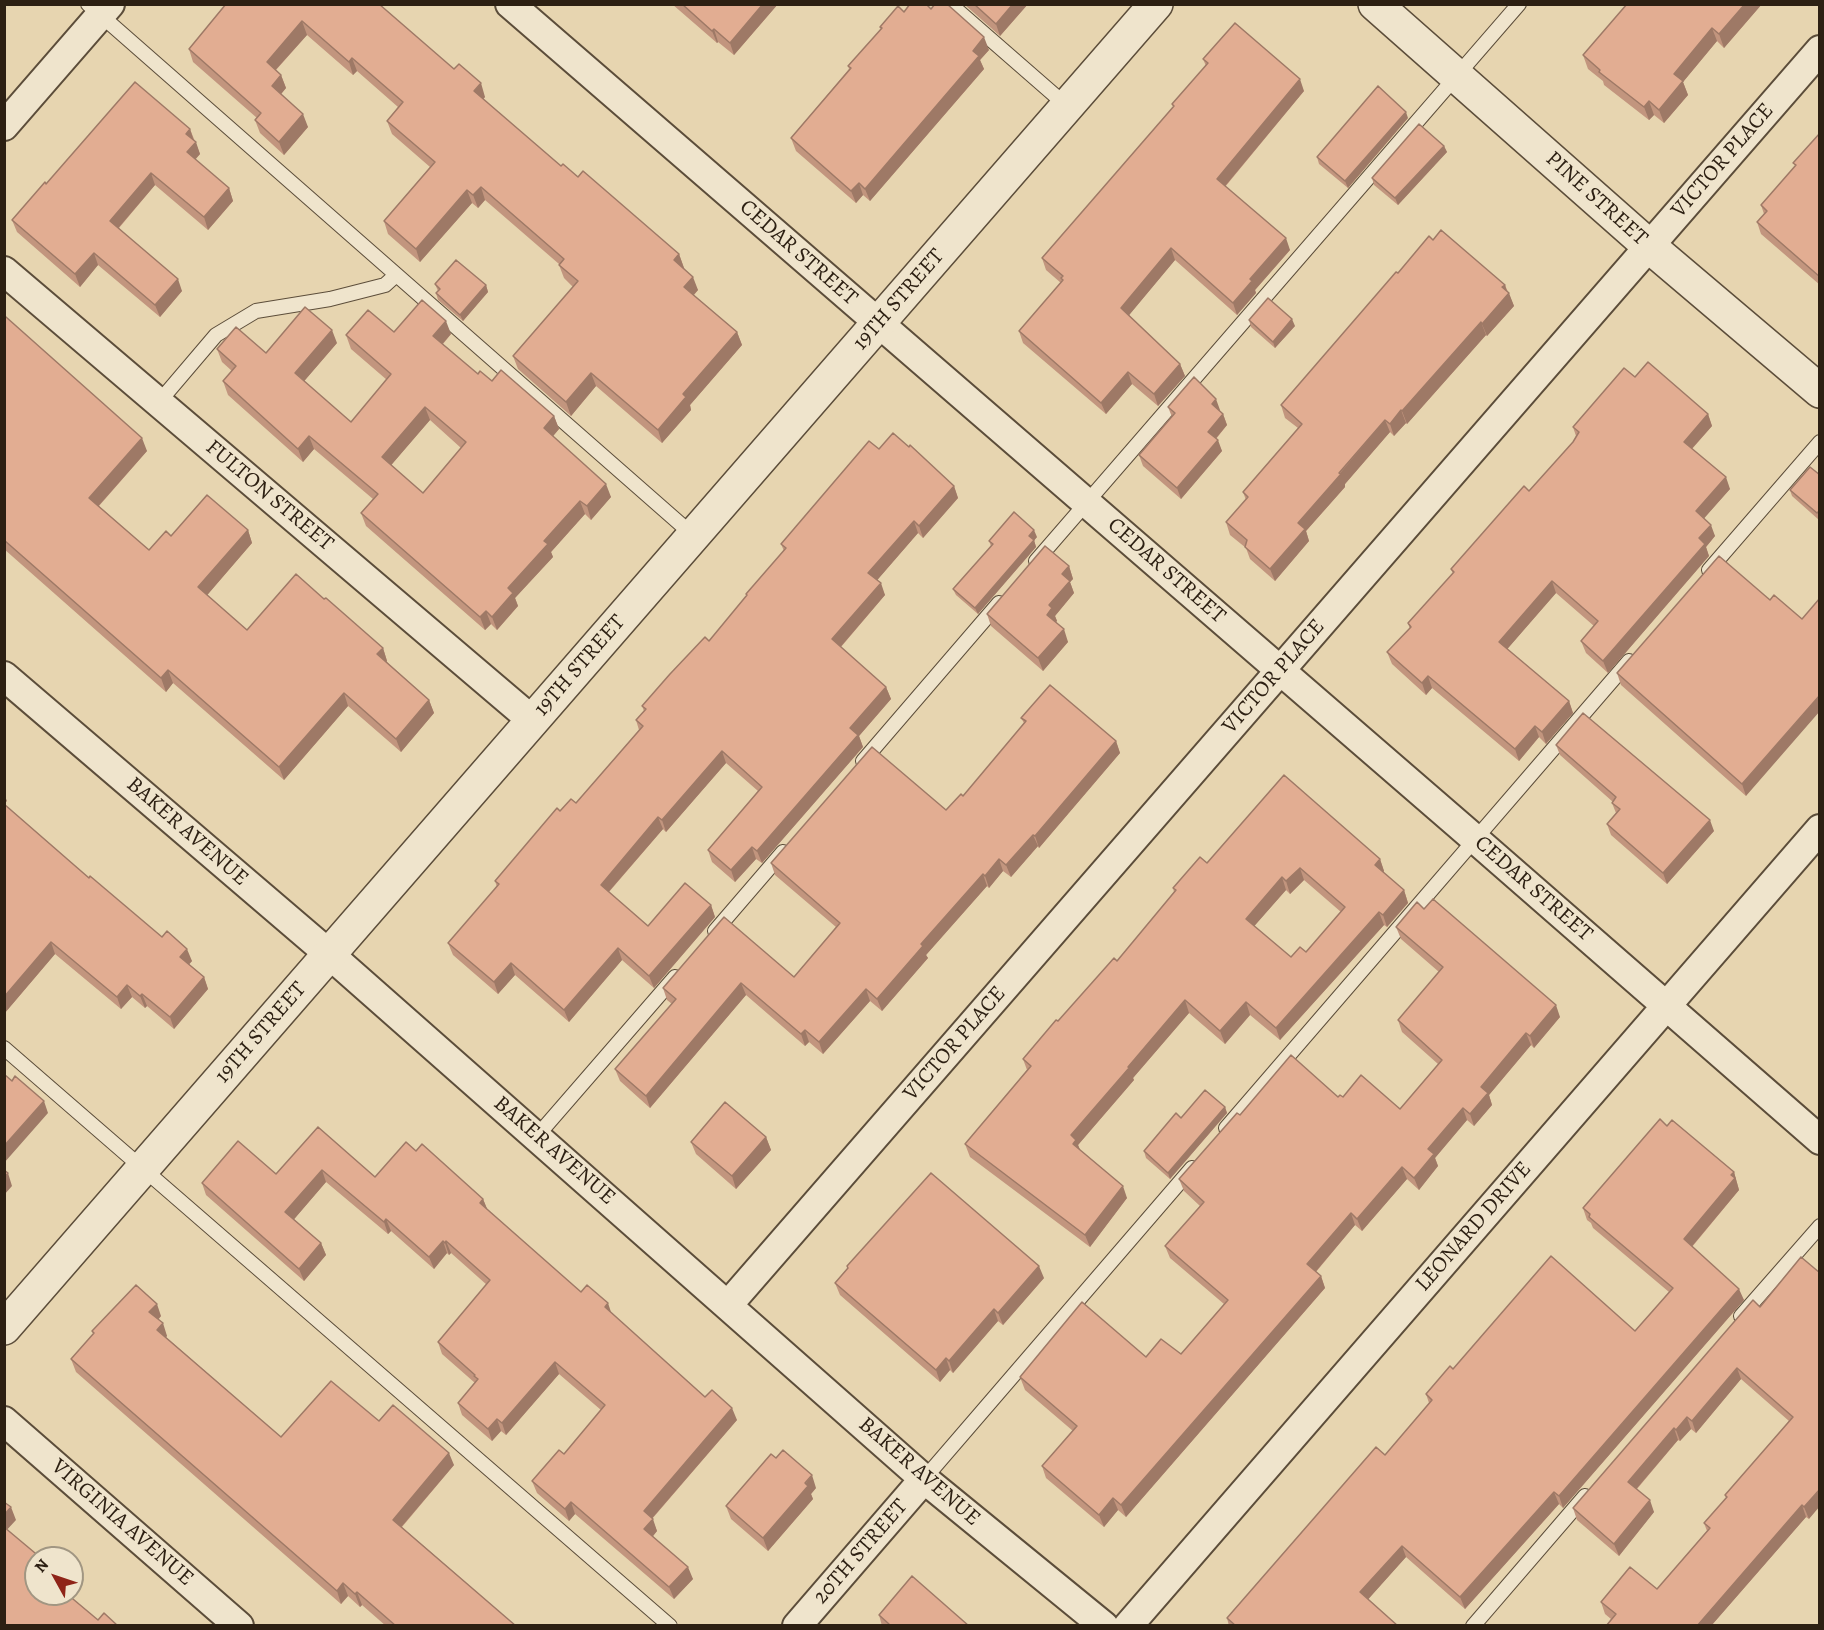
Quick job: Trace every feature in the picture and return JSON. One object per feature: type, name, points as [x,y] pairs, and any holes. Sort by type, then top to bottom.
[{"type":"street","name":"CEDAR STREET","points":[[510,4],[1820,1140]]},
{"type":"street","name":"19TH STREET","points":[[4,1328],[1156,4]]},
{"type":"street","name":"PINE STREET","points":[[1375,4],[1649,246],[1820,391]]},
{"type":"street","points":[[4,126],[100,8]]},
{"type":"street","name":"VICTOR PLACE","points":[[728,1305],[1820,50]]},
{"type":"street","name":"FULTON STREET","points":[[4,271],[532,721]]},
{"type":"street","name":"BAKER AVENUE","points":[[4,676],[329,954],[924,1479],[1104,1626]]},
{"type":"street","name":"LEONARD DRIVE","points":[[1128,1626],[1820,829]]},
{"type":"street","name":"VIRGINIA AVENUE","points":[[4,1421],[240,1626]]},
{"type":"street","name":"20TH STREET","points":[[797,1626],[924,1479]]},
{"type":"lane","points":[[950,4],[1068,106]]},
{"type":"lane","points":[[1024,575],[1519,4]]},
{"type":"lane","points":[[100,8],[396,275],[694,536]]},
{"type":"lane","points":[[159,402],[216,335],[256,311],[330,299],[385,285],[396,275]]},
{"type":"lane","points":[[1702,577],[1820,442]]},
{"type":"lane","points":[[851,774],[1008,593]]},
{"type":"lane","points":[[1219,1137],[1639,650]]},
{"type":"lane","points":[[710,937],[796,837]]},
{"type":"lane","points":[[537,1136],[686,964]]},
{"type":"lane","points":[[4,1048],[670,1626]]},
{"type":"lane","points":[[924,1479],[1203,1155]]},
{"type":"lane","points":[[1735,1323],[1820,1226]]},
{"type":"lane","points":[[1473,1626],[1596,1483]]},
{"type":"building","points":[[226,4],[379,4],[454,69],[459,64],[481,83],[474,91],[561,166],[563,164],[578,177],[583,171],[679,254],[674,260],[693,277],[684,287],[737,332],[683,394],[686,397],[658,430],[591,373],[566,402],[513,356],[578,281],[559,265],[564,259],[481,187],[473,195],[467,190],[416,249],[384,221],[435,162],[387,121],[403,102],[352,58],[349,62],[302,21],[267,62],[281,75],[272,86],[303,114],[279,142],[255,120],[261,113],[189,49]]},
{"type":"building","points":[[682,4],[763,4],[730,43],[714,29],[712,31]]},
{"type":"building","points":[[910,4],[926,4],[931,9],[935,4],[947,4],[984,37],[973,51],[979,56],[865,189],[859,183],[851,191],[791,138],[851,68],[848,66],[898,6],[904,12]]},
{"type":"building","points":[[974,4],[1013,4],[996,24]]},
{"type":"building","points":[[1627,4],[1745,4],[1719,34],[1712,28],[1674,74],[1683,81],[1659,110],[1649,101],[1644,107],[1599,72],[1600,70],[1583,55]]},
{"type":"building","points":[[1235,23],[1300,79],[1217,179],[1286,238],[1250,279],[1252,281],[1233,303],[1171,248],[1121,308],[1180,364],[1154,394],[1128,372],[1101,403],[1019,331],[1063,280],[1061,278],[1063,276],[1042,258],[1174,106],[1172,104],[1208,63],[1203,59]]},
{"type":"building","points":[[135,82],[190,129],[186,134],[196,142],[187,152],[229,188],[204,217],[151,173],[110,221],[178,279],[155,305],[94,253],[75,274],[12,220]]},
{"type":"building","points":[[1378,86],[1406,112],[1345,181],[1317,157]]},
{"type":"building","points":[[1419,124],[1444,146],[1395,198],[1372,178]]},
{"type":"building","points":[[1820,133],[1820,277],[1757,222],[1767,211],[1761,205],[1796,165],[1793,163]]},
{"type":"building","points":[[1441,230],[1505,285],[1502,287],[1509,293],[1390,424],[1385,420],[1339,473],[1341,474],[1298,523],[1305,529],[1270,569],[1245,547],[1247,540],[1226,522],[1248,497],[1243,492],[1302,424],[1281,405],[1396,272],[1398,273],[1429,236],[1433,240]]},
{"type":"building","points":[[456,260],[486,285],[460,315],[436,293],[440,289],[435,284]]},
{"type":"building","points":[[1268,298],[1292,319],[1273,342],[1249,320]]},
{"type":"building","points":[[422,300],[446,321],[433,336],[478,374],[480,371],[492,381],[501,370],[554,416],[544,428],[606,484],[587,506],[580,501],[544,541],[548,544],[508,588],[513,593],[492,617],[486,611],[480,617],[361,513],[378,494],[309,436],[298,449],[223,381],[236,366],[217,349],[236,327],[266,353],[305,307],[332,330],[295,373],[351,422],[391,374],[346,335],[368,310],[394,332]],"holes":[[[425,407],[466,442],[423,493],[382,457]]]},
{"type":"building","points":[[6,317],[142,438],[89,498],[149,550],[166,531],[171,536],[207,495],[248,530],[198,587],[247,630],[296,574],[383,648],[377,654],[429,700],[396,739],[344,693],[279,767],[168,670],[161,678],[4,540],[4,319]]},
{"type":"building","points":[[1648,362],[1708,414],[1684,442],[1726,477],[1696,511],[1711,525],[1699,538],[1705,544],[1603,661],[1581,641],[1598,621],[1552,581],[1499,642],[1569,701],[1542,732],[1535,726],[1515,749],[1428,676],[1422,683],[1387,652],[1411,627],[1408,623],[1454,572],[1451,569],[1524,486],[1529,491],[1573,442],[1579,432],[1573,427],[1624,368],[1635,377]]},
{"type":"building","points":[[1194,377],[1216,399],[1212,404],[1223,414],[1208,432],[1218,440],[1177,488],[1139,455],[1175,413],[1168,407]]},
{"type":"building","points":[[893,433],[909,447],[910,445],[954,486],[919,526],[914,521],[868,573],[881,583],[832,639],[886,687],[850,728],[858,735],[757,851],[752,847],[731,870],[708,850],[762,787],[722,751],[662,820],[658,817],[601,885],[648,926],[685,883],[711,905],[649,976],[618,948],[564,1010],[511,963],[494,982],[448,943],[499,884],[495,881],[557,808],[560,811],[571,799],[576,803],[643,726],[636,720],[646,709],[642,706],[705,637],[709,641],[786,548],[781,544],[869,441],[879,449]]},
{"type":"building","points":[[1810,467],[1820,475],[1820,510],[1817,513],[1790,490]]},
{"type":"building","points":[[1014,512],[1034,530],[1029,536],[1034,540],[975,608],[953,589],[993,544],[989,541]]},
{"type":"building","points":[[1045,546],[1069,566],[1062,574],[1070,581],[1049,605],[1052,608],[1047,615],[1064,629],[1038,658],[987,614]]},
{"type":"building","points":[[1719,556],[1770,600],[1774,595],[1802,619],[1820,598],[1820,695],[1742,784],[1617,673]]},
{"type":"building","points":[[1050,685],[1116,741],[1035,836],[1033,835],[1006,865],[999,859],[985,876],[983,874],[921,944],[923,946],[877,999],[866,989],[819,1042],[805,1030],[801,1034],[741,983],[646,1096],[615,1069],[676,999],[663,988],[724,917],[794,977],[840,923],[771,863],[872,747],[946,810],[961,794],[963,796],[1026,721],[1021,718]]},
{"type":"building","points":[[1583,713],[1710,820],[1663,873],[1607,824],[1620,809],[1612,803],[1616,797],[1556,745]]},
{"type":"building","points":[[1284,775],[1380,859],[1375,865],[1404,890],[1383,915],[1379,912],[1276,1028],[1246,1002],[1220,1031],[1185,1000],[1071,1135],[1076,1140],[1073,1144],[1123,1186],[1085,1235],[965,1144],[1031,1066],[1023,1059],[1056,1020],[1058,1021],[1114,958],[1117,961],[1176,890],[1173,888],[1200,857],[1207,863]],"holes":[[[1300,868],[1345,907],[1306,952],[1300,947],[1291,957],[1246,919],[1282,877],[1286,881]]]},
{"type":"building","points":[[4,804],[89,878],[90,876],[162,937],[167,931],[187,949],[180,957],[204,977],[170,1017],[127,985],[117,997],[51,942],[4,997]]},
{"type":"building","points":[[1433,899],[1556,1005],[1530,1036],[1526,1033],[1481,1087],[1488,1093],[1470,1114],[1463,1108],[1428,1149],[1434,1154],[1414,1178],[1402,1167],[1357,1219],[1351,1213],[1307,1264],[1321,1276],[1121,1505],[1113,1498],[1099,1515],[1042,1466],[1077,1426],[1020,1377],[1082,1302],[1146,1357],[1161,1339],[1181,1354],[1228,1300],[1165,1246],[1204,1202],[1179,1179],[1237,1113],[1240,1115],[1291,1055],[1338,1097],[1340,1095],[1343,1097],[1361,1075],[1400,1109],[1442,1060],[1398,1020],[1443,967],[1396,927],[1417,902],[1424,909]]},
{"type":"building","points":[[4,1074],[12,1081],[15,1076],[44,1101],[4,1146]]},
{"type":"building","points":[[1205,1090],[1225,1107],[1168,1173],[1144,1151],[1176,1113],[1181,1118]]},
{"type":"building","points":[[725,1102],[766,1137],[732,1176],[691,1142]]},
{"type":"building","points":[[1660,1119],[1667,1126],[1672,1120],[1734,1172],[1731,1175],[1735,1178],[1684,1239],[1739,1289],[1559,1496],[1554,1492],[1460,1597],[1402,1546],[1360,1592],[1398,1626],[1236,1626],[1227,1618],[1376,1447],[1385,1455],[1432,1400],[1426,1394],[1450,1366],[1453,1369],[1551,1256],[1635,1331],[1673,1288],[1589,1217],[1590,1214],[1583,1208]]},
{"type":"building","points":[[318,1127],[375,1177],[406,1142],[416,1151],[422,1144],[483,1199],[480,1203],[581,1292],[587,1285],[608,1303],[605,1307],[705,1397],[712,1390],[732,1408],[644,1511],[653,1519],[644,1529],[688,1567],[669,1587],[571,1502],[565,1509],[532,1481],[559,1450],[564,1454],[605,1405],[555,1362],[502,1423],[497,1419],[488,1429],[458,1403],[478,1379],[438,1342],[490,1280],[446,1241],[445,1243],[443,1241],[429,1257],[386,1219],[384,1222],[322,1170],[285,1212],[321,1243],[299,1269],[202,1183],[238,1141],[276,1174]]},
{"type":"building","points":[[931,1173],[1039,1266],[998,1313],[994,1309],[949,1361],[946,1358],[936,1370],[835,1283],[848,1268],[847,1266]]},
{"type":"building","points":[[1801,1257],[1820,1273],[1820,1489],[1804,1507],[1802,1505],[1697,1626],[1606,1626],[1616,1614],[1601,1602],[1630,1567],[1657,1589],[1710,1528],[1704,1523],[1727,1497],[1725,1495],[1793,1417],[1737,1368],[1692,1421],[1687,1417],[1676,1430],[1674,1428],[1628,1482],[1650,1500],[1614,1544],[1573,1508],[1753,1300],[1760,1307]]},
{"type":"building","points":[[136,1285],[157,1304],[149,1312],[163,1323],[157,1330],[281,1437],[331,1381],[379,1421],[393,1405],[449,1453],[393,1520],[516,1626],[396,1626],[357,1592],[355,1594],[343,1583],[337,1591],[71,1359],[94,1333],[92,1331]]},
{"type":"building","points":[[783,1450],[812,1475],[805,1483],[808,1486],[763,1538],[726,1506],[771,1454],[776,1458]]},
{"type":"building","points":[[4,1502],[11,1507],[4,1515]]},
{"type":"building","points":[[4,1527],[27,1546],[24,1546],[24,1606],[81,1606],[98,1620],[104,1613],[118,1626],[4,1626]]},
{"type":"building","points":[[912,1576],[969,1626],[888,1626],[889,1624],[879,1615]]}]
